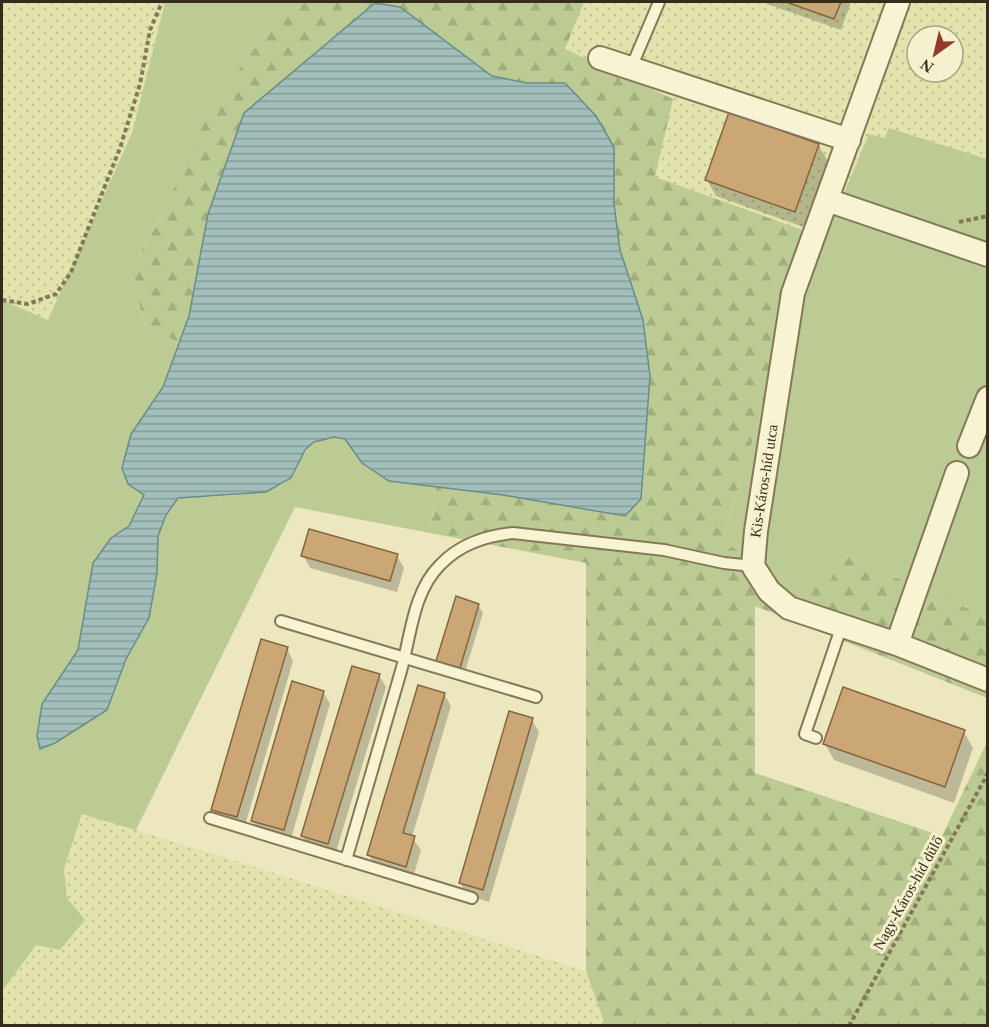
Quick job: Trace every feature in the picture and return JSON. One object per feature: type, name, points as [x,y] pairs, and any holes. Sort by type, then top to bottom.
[{"type":"street","name":"Kis-Káros-híd utca","points":[[753,566],[756,531],[793,293],[898,2]]},
{"type":"street","points":[[600,58],[849,140]]},
{"type":"street","points":[[827,200],[987,255]]},
{"type":"street","points":[[969,446],[987,398]]},
{"type":"street","points":[[897,644],[957,472]]},
{"type":"street","points":[[753,566],[769,591],[789,608],[897,644],[987,680]]},
{"type":"lane","points":[[631,68],[659,2]]},
{"type":"lane","points":[[346,860],[405,658],[412,620],[425,585],[440,564],[470,542],[492,535],[513,533],[664,550],[724,563],[753,566]]},
{"type":"lane","points":[[281,621],[536,697]]},
{"type":"lane","points":[[816,738],[805,734],[842,625]]},
{"type":"lane","points":[[210,818],[472,898]]},
{"type":"path","points":[[2,300],[28,304],[56,294],[71,272],[93,220],[123,137],[140,84],[150,30],[162,2]]},
{"type":"path","name":"Nagy-Káros-híd dűlő","points":[[849,1026],[987,773]]},
{"type":"green space","points":[[2,2],[165,2],[132,133],[48,320],[2,300]]},
{"type":"green space","points":[[165,2],[307,2],[279,17],[130,270],[145,325],[179,343],[163,387],[131,434],[128,484],[144,495],[129,526],[111,538],[83,617],[78,650],[42,704],[55,743],[107,709],[126,659],[149,618],[157,573],[158,536],[166,515],[178,498],[237,495],[268,490],[291,478],[305,452],[315,442],[328,438],[345,439],[362,463],[389,481],[436,487],[430,533],[295,507],[136,830],[82,814],[64,869],[67,898],[85,920],[60,950],[36,945],[2,991],[2,300],[48,320],[132,133]]},
{"type":"green space","points":[[307,2],[584,2],[565,49],[673,99],[655,177],[825,238],[801,282],[722,541],[787,581],[825,589],[844,555],[987,617],[987,698],[755,606],[755,773],[942,836],[987,742],[987,1025],[605,1025],[586,971],[586,563],[430,533],[436,487],[503,495],[643,320],[620,250],[614,204],[565,84],[527,83],[492,76],[400,7],[375,3],[314,56],[189,316],[179,343],[145,325],[130,270],[162,216],[210,108],[279,17]]},
{"type":"green space","points":[[584,2],[987,2],[987,159],[889,128],[825,238],[654,177],[565,49]]},
{"type":"green space","points":[[889,128],[987,159],[987,617],[844,555],[825,589],[787,581],[722,541],[801,282],[825,238],[869,134],[884,138]]},
{"type":"green space","points":[[83,813],[586,971],[605,1025],[2,1025],[2,991],[67,898],[64,869]]},
{"type":"water","points":[[375,3],[400,7],[492,76],[527,83],[565,83],[596,116],[614,147],[614,204],[620,250],[643,320],[650,376],[641,499],[625,516],[503,495],[389,481],[362,463],[345,439],[334,437],[314,442],[305,450],[291,478],[266,492],[178,498],[166,515],[158,536],[157,573],[149,618],[126,659],[107,710],[55,743],[40,749],[37,736],[42,704],[78,650],[93,563],[111,538],[129,526],[144,495],[128,484],[122,468],[131,434],[163,387],[189,316],[208,214],[244,113]]},
{"type":"building","points":[[786,2],[841,2],[834,19]]},
{"type":"building","points":[[729,112],[819,144],[795,212],[705,180]]},
{"type":"building","points":[[309,529],[398,554],[390,581],[301,556]]},
{"type":"building","points":[[456,596],[479,604],[460,668],[436,661]]},
{"type":"building","points":[[261,639],[288,647],[237,817],[211,810]]},
{"type":"building","points":[[352,666],[380,674],[328,844],[301,836]]},
{"type":"building","points":[[292,681],[324,691],[284,830],[251,821]]},
{"type":"building","points":[[418,685],[445,693],[403,833],[415,836],[406,867],[367,855]]},
{"type":"building","points":[[843,687],[965,730],[945,787],[823,744]]},
{"type":"building","points":[[509,711],[533,718],[483,890],[459,883]]}]
